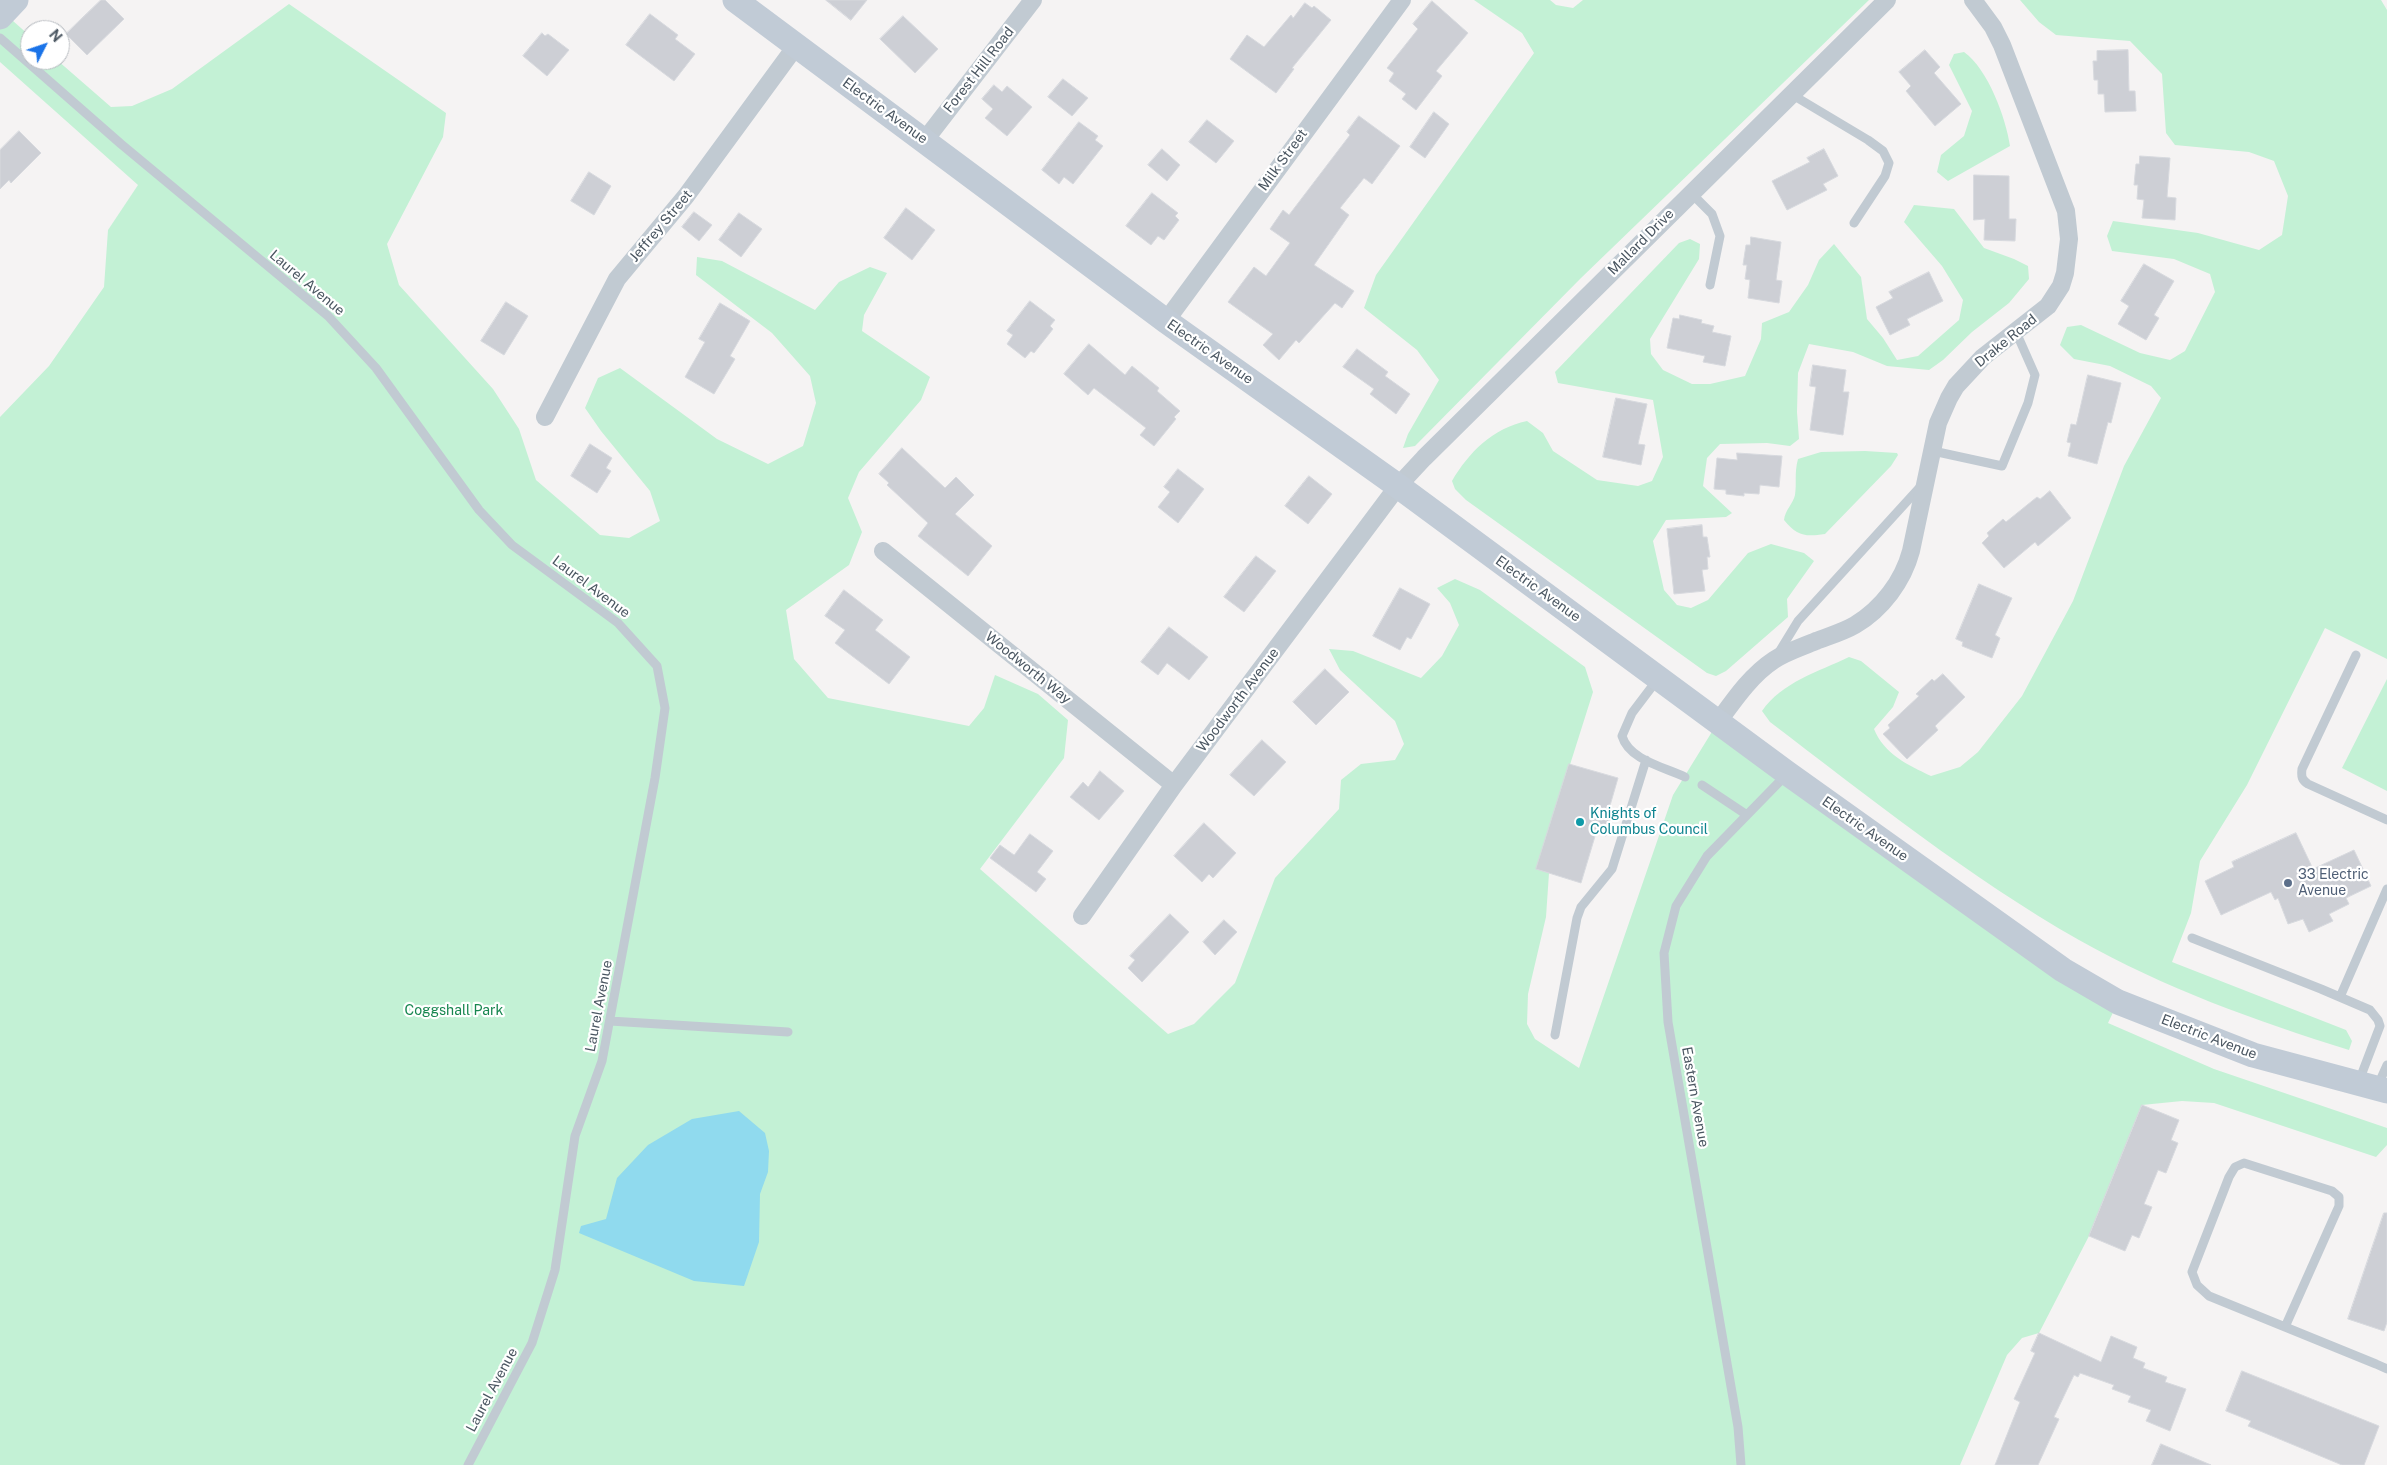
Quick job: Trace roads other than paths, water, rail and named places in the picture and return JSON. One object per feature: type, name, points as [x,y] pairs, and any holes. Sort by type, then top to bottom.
[{"type":"main road","points":[[0,17],[16,0]]},
{"type":"main road","name":"Electric Avenue","points":[[735,0],[1166,321],[1398,486],[1788,774],[2063,970],[2118,1002],[2252,1055],[2374,1087]]},
{"type":"street","name":"Forest Hill Road","points":[[925,140],[1033,0]]},
{"type":"street","name":"Milk Street","points":[[1166,321],[1402,0]]},
{"type":"street","name":"Mallard Drive","points":[[1398,486],[1424,458],[1887,0]]},
{"type":"street","name":"Drake Road","points":[[1718,722],[1749,683],[1776,659],[1854,625],[1890,594],[1901,579],[1908,562],[1940,416],[1956,386],[1983,357],[2048,306],[2061,286],[2068,248],[2067,218],[2002,45],[1973,0]]},
{"type":"street","name":"Jeffrey Street","points":[[545,417],[617,278],[686,196],[796,46]]},
{"type":"street","name":"Woodworth Avenue","points":[[1082,916],[1174,785],[1398,486]]},
{"type":"street","name":"Woodworth Way","points":[[883,551],[1174,785]]},
{"type":"lane","name":"Laurel Avenue","points":[[0,38],[144,163],[328,316],[376,368],[479,510],[512,545],[618,623],[657,666],[665,708],[655,778],[602,1061],[575,1136],[555,1270],[532,1344],[468,1465]]},
{"type":"lane","points":[[1791,94],[1868,140],[1883,151],[1889,163],[1885,176],[1854,223]]},
{"type":"lane","points":[[1691,193],[1712,214],[1720,236],[1710,285]]},
{"type":"lane","points":[[1932,451],[2002,466],[2028,403],[2035,374],[2016,332]]},
{"type":"lane","points":[[1776,659],[1781,646],[1798,621],[1926,481]]},
{"type":"lane","points":[[2356,655],[2302,769],[2301,775],[2308,784],[2387,820]]},
{"type":"lane","points":[[1659,678],[1632,713],[1622,736],[1631,750],[1646,760],[1685,776]]},
{"type":"lane","points":[[1555,1035],[1577,918],[1582,907],[1612,868],[1646,760]]},
{"type":"lane","name":"Eastern Avenue","points":[[1740,1465],[1738,1427],[1668,1022],[1664,953],[1676,906],[1707,856],[1788,774]]},
{"type":"lane","points":[[1702,785],[1747,815]]},
{"type":"lane","points":[[2340,997],[2387,889]]},
{"type":"lane","points":[[2192,938],[2370,1010],[2380,1026],[2374,1087]]},
{"type":"lane","points":[[610,1020],[788,1032]]},
{"type":"lane","points":[[2374,1087],[2387,1065]]},
{"type":"lane","points":[[2285,1327],[2339,1206],[2339,1197],[2332,1191],[2244,1163],[2235,1167],[2229,1177],[2192,1276],[2197,1285],[2209,1296],[2387,1369]]},
{"type":"water","points":[[739,1111],[765,1133],[769,1151],[768,1172],[760,1194],[759,1242],[744,1286],[694,1281],[579,1233],[581,1226],[606,1219],[617,1178],[648,1145],[692,1119]]},
{"type":"place","name":"Knights of Columbus Council","points":[[1580,822]]},
{"type":"place","name":"33 Electric Avenue","points":[[2288,883]]},
{"type":"park label","name":"Coggshall Park","points":[[454,1011]]}]
